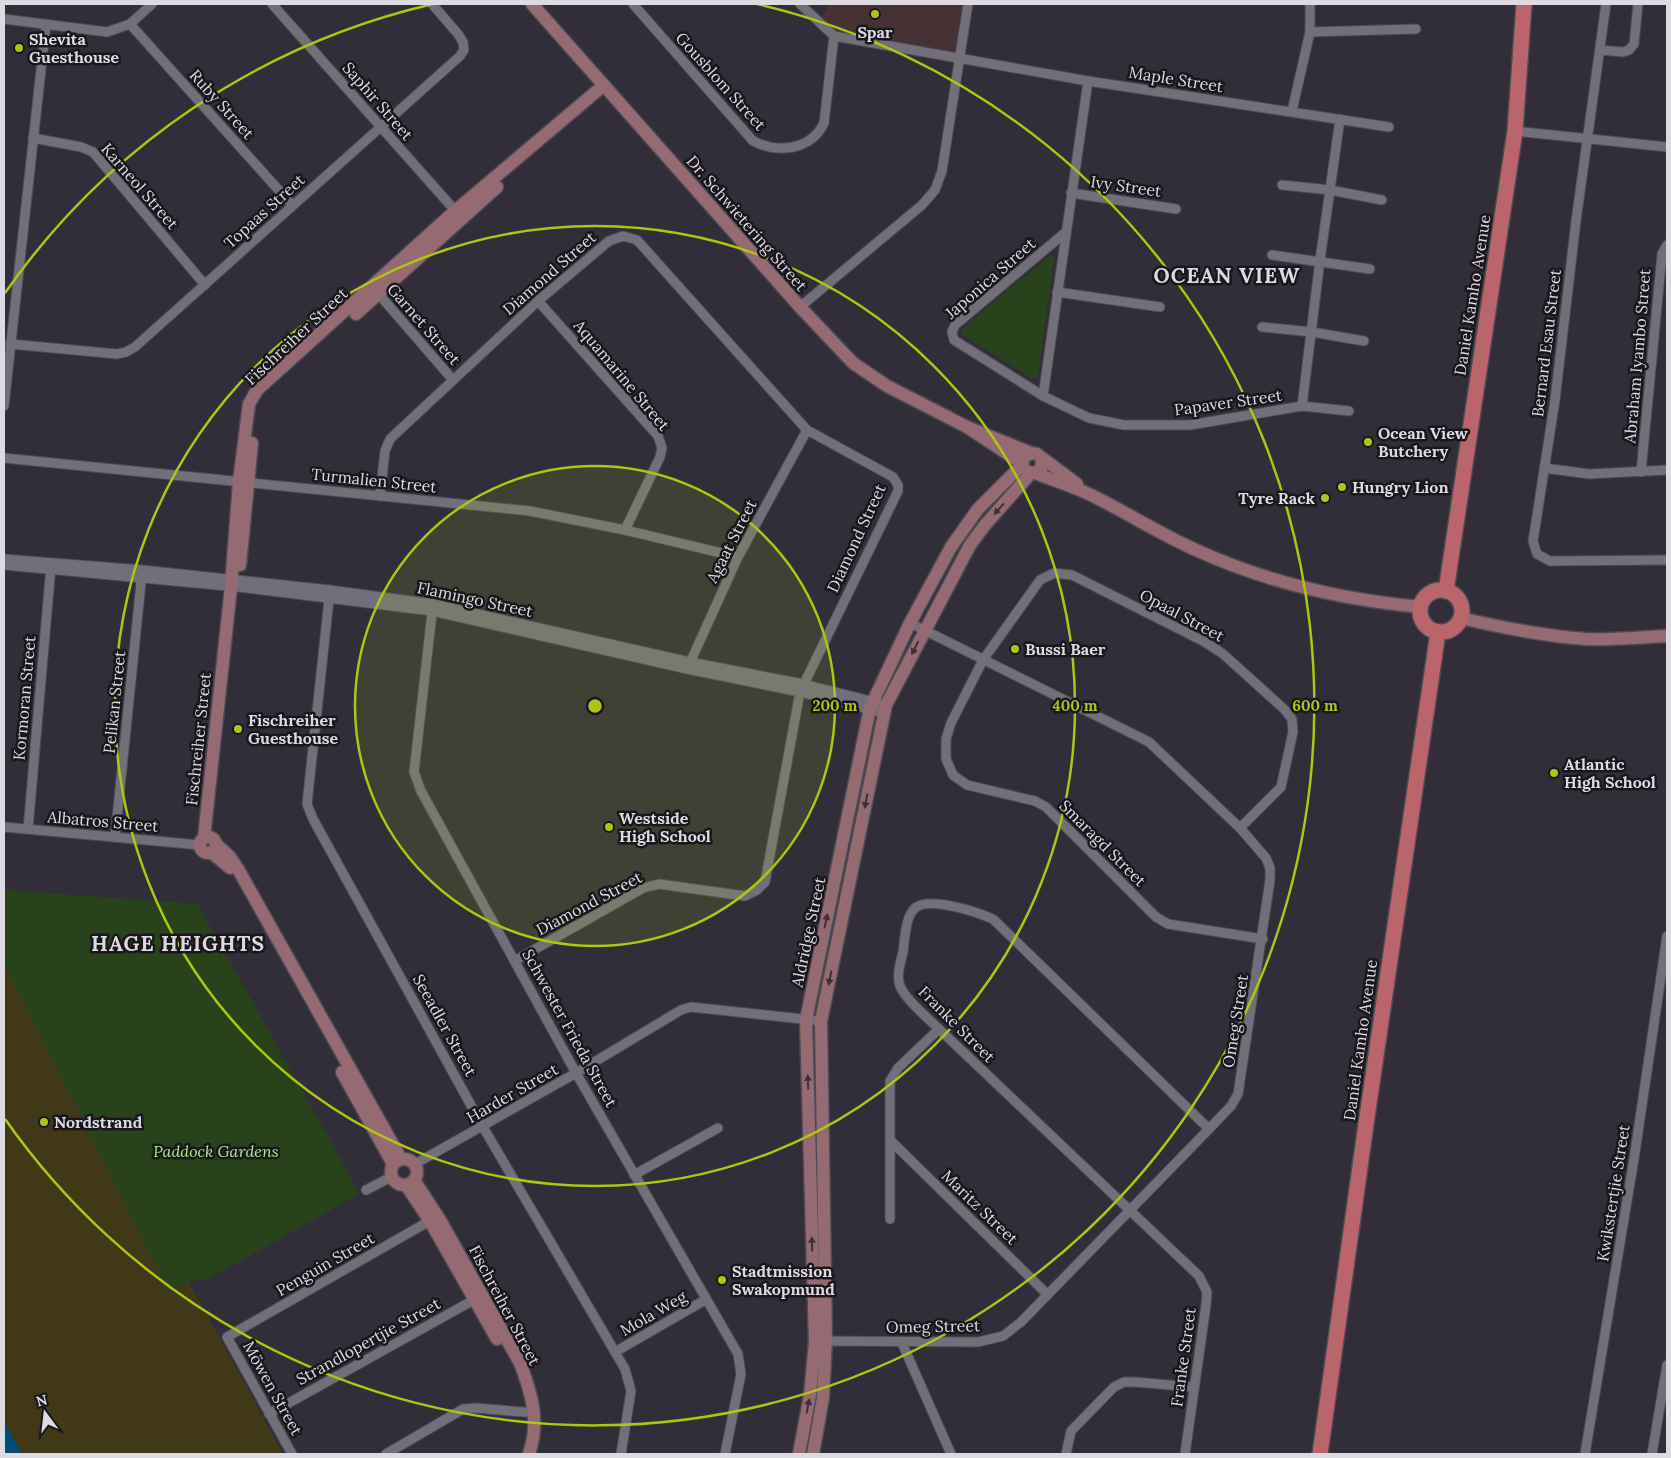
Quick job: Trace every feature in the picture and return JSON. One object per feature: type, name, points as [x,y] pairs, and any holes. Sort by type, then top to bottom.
[{"type":"main road","name":"Daniel Kamho Avenue","points":[[1446,590],[1515,130],[1524,4]]},
{"type":"main road","points":[[1446,590],[1453,594],[1461,603],[1461,618],[1451,630],[1438,632],[1425,624],[1421,607],[1429,594],[1446,590]]},
{"type":"main road","name":"Daniel Kamho Avenue","points":[[1320,1454],[1438,632]]},
{"type":"street","points":[[4,19],[107,32],[130,24],[152,4]]},
{"type":"street","name":"Saphir Street","points":[[272,4],[458,215]]},
{"type":"street","name":"Topaas Street","points":[[10,344],[117,354],[126,352],[205,285],[464,50],[463,42],[458,34],[432,4]]},
{"type":"street","name":"Dr. Schwietering Street","points":[[532,4],[800,307],[852,363],[870,376],[967,428],[1030,470],[1093,496],[1195,550],[1247,570],[1308,588],[1366,601],[1421,607]]},
{"type":"street","name":"Gousblom Street","points":[[633,4],[753,141],[766,148],[788,147],[808,142],[819,134],[824,123],[834,36]]},
{"type":"street","points":[[800,4],[834,36]]},
{"type":"street","points":[[800,307],[922,205],[935,190],[942,171],[968,4]]},
{"type":"street","points":[[1292,111],[1310,32],[1310,4]]},
{"type":"street","name":"Bernard Esau Street","points":[[1606,4],[1574,230],[1555,400],[1533,541],[1536,554],[1542,558],[1572,562],[1667,560]]},
{"type":"street","points":[[1600,50],[1623,52],[1629,50],[1634,44],[1638,4]]},
{"type":"street","points":[[4,406],[46,24]]},
{"type":"street","name":"Ruby Street","points":[[130,24],[292,205]]},
{"type":"street","points":[[1310,32],[1416,29]]},
{"type":"street","name":"Maple Street","points":[[834,36],[1088,81],[1389,127]]},
{"type":"street","points":[[1043,396],[1088,81]]},
{"type":"street","name":"Fischreiher Street","points":[[208,843],[235,584],[249,404],[257,390],[376,291],[458,215],[607,88]]},
{"type":"street","name":"Papaver Street","points":[[1043,396],[1089,418],[1124,425],[1190,425],[1302,406],[1340,119]]},
{"type":"street","points":[[1515,130],[1588,140],[1667,147]]},
{"type":"street","name":"Karneol Street","points":[[33,138],[82,147],[94,152],[205,285]]},
{"type":"street","points":[[1282,186],[1330,190],[1382,200]]},
{"type":"street","name":"Ivy Street","points":[[1071,194],[1176,209]]},
{"type":"street","name":"Japonica Street","points":[[1043,396],[954,340],[952,332],[955,324],[1066,232]]},
{"type":"street","name":"Diamond Street","points":[[380,496],[385,451],[390,439],[538,300],[610,241],[623,236],[637,240],[807,430],[893,477],[898,485],[898,491],[802,688],[765,882],[757,890],[744,896],[659,884],[643,888],[516,960]]},
{"type":"street","name":"Abraham Iyambo Street","points":[[1641,472],[1662,254],[1667,245]]},
{"type":"street","points":[[1272,256],[1320,260],[1370,269]]},
{"type":"street","name":"Garnet Street","points":[[376,291],[453,380]]},
{"type":"street","points":[[1057,292],[1160,307]]},
{"type":"street","name":"Aquamarine Street","points":[[538,300],[658,436],[662,448],[660,457],[625,530]]},
{"type":"street","points":[[1262,327],[1312,332],[1364,341]]},
{"type":"street","points":[[1302,406],[1349,411]]},
{"type":"street","name":"Dr. Schwietering Street","points":[[967,428],[1036,456],[1093,496]]},
{"type":"street","name":"Agaat Street","points":[[689,666],[738,557],[807,430]]},
{"type":"street","points":[[1036,456],[1042,466],[1030,470],[1023,458],[1036,456]]},
{"type":"street","name":"Turmalien Street","points":[[4,458],[530,511],[625,530],[738,557]]},
{"type":"street","points":[[1544,468],[1589,474],[1667,470]]},
{"type":"street","name":"Aldridge Street","points":[[814,1449],[824,1390],[806,1020],[871,705],[910,623],[964,527],[1030,470]]},
{"type":"street","name":"Aldridge Street","points":[[799,1454],[821,1341],[821,1021],[885,709],[970,545],[1030,470]]},
{"type":"street","points":[[4,559],[51,566]]},
{"type":"street","points":[[4,565],[51,566]]},
{"type":"street","name":"Flamingo Street","points":[[51,566],[330,594],[432,608],[689,666],[802,688],[885,709]]},
{"type":"street","name":"Kormoran Street","points":[[28,829],[51,566]]},
{"type":"street","name":"Opaal Street","points":[[983,660],[1040,580],[1054,573],[1072,575],[1222,653],[1284,709],[1292,720],[1293,726],[1281,787],[1240,828]]},
{"type":"street","name":"Pelikan Street","points":[[115,837],[142,574]]},
{"type":"street","name":"Seeadler Street","points":[[330,594],[306,804],[483,1127],[625,1369],[631,1391],[621,1454]]},
{"type":"street","name":"Schwester Frieda Street","points":[[432,608],[414,772],[421,791],[516,960],[576,1073],[705,1300],[734,1346],[740,1363],[741,1374],[725,1454]]},
{"type":"street","points":[[1461,618],[1508,629],[1588,639],[1667,636]]},
{"type":"street","name":"Omeg Street","points":[[821,1341],[978,1342],[998,1338],[1013,1330],[1231,1106],[1238,1094],[1263,939],[1270,868],[1266,858],[1240,828],[1150,742],[910,623]]},
{"type":"street","name":"Smaragd Street","points":[[983,660],[951,723],[946,739],[946,758],[953,775],[967,785],[1035,801],[1046,807],[1156,917],[1168,924],[1263,939]]},
{"type":"street","name":"Albatros Street","points":[[4,827],[208,843]]},
{"type":"street","points":[[208,843],[233,874],[397,1161]]},
{"type":"street","name":"Franke Street","points":[[1184,1454],[1206,1305],[1205,1286],[1199,1276],[1128,1211],[938,1029],[902,991],[898,982],[909,918],[915,908],[924,903],[935,903],[983,914],[993,919],[1209,1129]]},
{"type":"street","name":"Kwikstertjie Street","points":[[1585,1454],[1667,936]]},
{"type":"street","name":"Harder Street","points":[[415,1164],[483,1127],[681,1010],[691,1006],[821,1021]]},
{"type":"street","points":[[890,1219],[890,1081],[898,1068],[938,1029]]},
{"type":"street","points":[[634,1175],[718,1128]]},
{"type":"street","name":"Maritz Street","points":[[891,1141],[1047,1294]]},
{"type":"street","points":[[409,1159],[415,1164],[417,1174],[410,1182],[399,1184],[391,1177],[390,1171],[397,1161],[409,1159]]},
{"type":"street","points":[[366,1190],[391,1177]]},
{"type":"street","name":"Fischreiher Street","points":[[410,1182],[434,1219],[478,1298],[509,1360],[531,1413],[535,1430],[529,1454]]},
{"type":"street","name":"Penguin Street","points":[[227,1337],[434,1219]]},
{"type":"street","name":"Strandlopertjie Street","points":[[269,1414],[478,1298]]},
{"type":"street","name":"Mola Weg","points":[[615,1352],[705,1300]]},
{"type":"street","name":"Möwen Street","points":[[227,1337],[292,1454]]},
{"type":"street","points":[[902,1342],[951,1454]]},
{"type":"street","points":[[1652,1454],[1667,1365]]},
{"type":"street","points":[[1066,1454],[1071,1431],[1114,1387],[1124,1382],[1135,1382],[1193,1388]]},
{"type":"street","points":[[386,1454],[397,1451],[463,1409],[476,1408],[531,1413]]},
{"type":"street","name":"Fischreiher Street","points":[[522,1454],[527,1439],[531,1413]]},
{"type":"street","points":[[801,1440],[814,1449]]},
{"type":"shaded area","points":[[829,4],[963,4],[956,54],[836,31],[822,18]]},
{"type":"green space","points":[[1051,255],[1054,258],[1038,376],[1033,379],[962,334],[961,330]]},
{"type":"green space","name":"Paddock Gardens","points":[[4,890],[198,904],[360,1194],[208,1279],[189,1282],[170,1294],[4,962]]},
{"type":"sand","name":"Nordstrand","points":[[4,962],[170,1293],[189,1282],[283,1454],[22,1454],[4,1421]]},
{"type":"water","points":[[4,1421],[22,1454],[4,1454]]},
{"type":"place","name":"Spar","points":[[875,14]]},
{"type":"place","name":"Shevita Guesthouse","points":[[19,48]]},
{"type":"place","name":"Ocean View Butchery","points":[[1368,442]]},
{"type":"place","name":"Hungry Lion","points":[[1342,487]]},
{"type":"place","name":"Tyre Rack","points":[[1325,498]]},
{"type":"place","name":"Bussi Baer","points":[[1015,649]]},
{"type":"place","name":"Fischreiher Guesthouse","points":[[238,729]]},
{"type":"place","name":"Atlantic High School","points":[[1554,773]]},
{"type":"place","name":"Westside High School","points":[[609,827]]},
{"type":"place","name":"Nordstrand","points":[[44,1122]]},
{"type":"place","name":"Stadtmission Swakopmund","points":[[722,1280]]},
{"type":"district","name":"OCEAN VIEW","points":[[1227,276]]},
{"type":"district","name":"HAGE HEIGHTS","points":[[178,944]]}]
